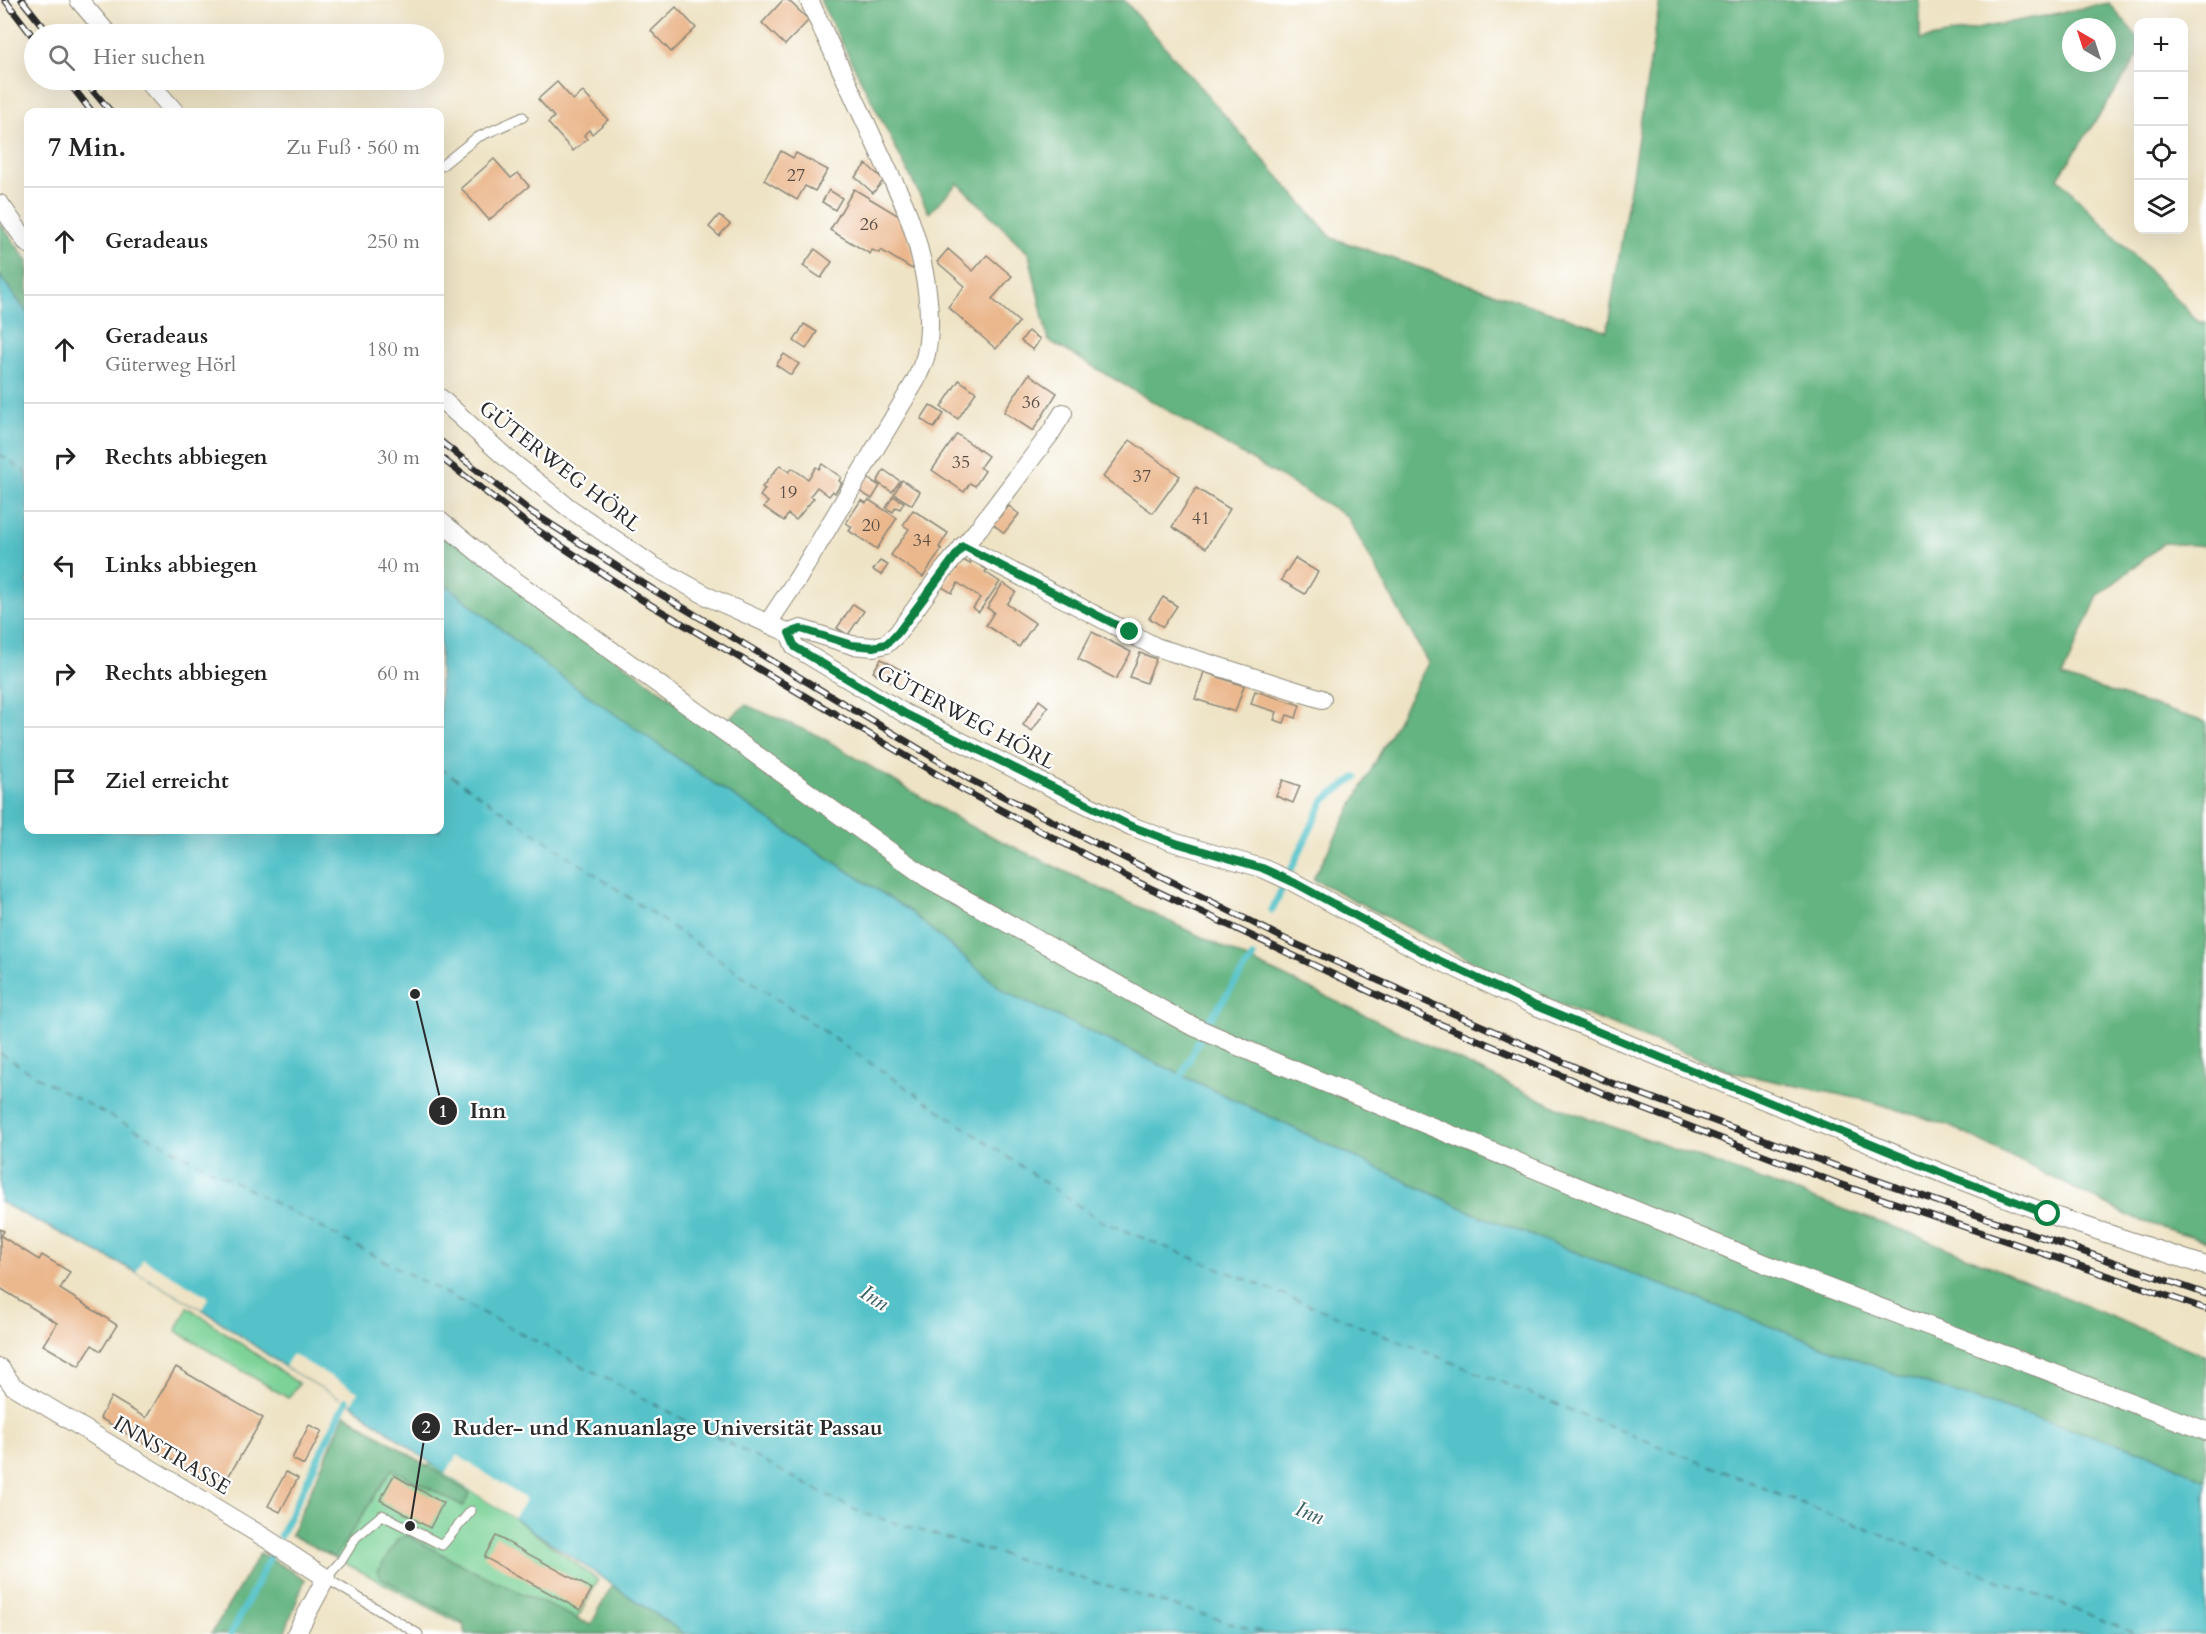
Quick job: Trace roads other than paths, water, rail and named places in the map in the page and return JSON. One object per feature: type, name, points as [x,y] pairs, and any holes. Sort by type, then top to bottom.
[{"type":"street","points":[[79,0],[99,24]]},
{"type":"street","points":[[768,623],[798,578],[916,380],[926,356],[929,333],[922,255],[903,198],[890,175],[809,0]]},
{"type":"street","points":[[156,90],[172,108]]},
{"type":"street","points":[[0,204],[24,238]]},
{"type":"street","name":"GÜTERWEG HÖRL","points":[[444,402],[503,455],[561,501],[653,566],[711,598],[789,633],[795,647],[904,713],[1067,795],[1131,826],[1176,843],[1262,868],[1295,883],[1426,954],[1536,1006],[1632,1046],[1924,1166],[2048,1214],[2206,1266]]},
{"type":"street","points":[[789,633],[801,629],[852,645],[873,647],[886,644],[897,634],[1050,434],[1063,413]]},
{"type":"street","points":[[444,524],[500,570],[927,878],[1188,1024],[1279,1064],[1778,1269],[2206,1431]]},
{"type":"street","points":[[963,546],[1156,647],[1322,699]]},
{"type":"street","name":"INNSTRASSE","points":[[0,1368],[13,1386],[267,1539],[326,1578]]},
{"type":"street","points":[[296,1634],[326,1578]]},
{"type":"lane","points":[[444,165],[476,138],[523,117]]},
{"type":"lane","points":[[418,1634],[326,1578],[357,1537],[382,1515],[442,1545],[471,1511]]},
{"type":"water","points":[[0,276],[24,309],[24,834],[444,834],[444,583],[549,668],[716,785],[908,910],[1004,991],[1475,1214],[1898,1375],[2154,1455],[2206,1481],[2206,1634],[685,1634],[445,1474],[351,1404],[285,1367],[202,1309],[136,1272],[0,1202]]},
{"type":"waterway","points":[[1272,910],[1324,800],[1356,777]]},
{"type":"waterway","points":[[1208,1022],[1253,957]]},
{"type":"waterway","points":[[1182,1075],[1199,1040]]},
{"type":"waterway","points":[[280,1536],[346,1401]]},
{"type":"waterway","points":[[231,1634],[272,1553]]},
{"type":"railway","points":[[5,0],[24,25]]},
{"type":"railway","points":[[22,0],[41,24]]},
{"type":"railway","points":[[75,90],[89,108]]},
{"type":"railway","points":[[92,90],[108,108]]},
{"type":"railway","points":[[444,444],[530,511],[652,589],[971,780],[1291,942],[1609,1082],[1844,1169],[2206,1294]]},
{"type":"railway","points":[[444,460],[525,522],[644,601],[967,792],[1133,880],[1428,1019],[1605,1094],[1839,1184],[2206,1309]]},
{"type":"place","name":"Inn","points":[[415,994]]},
{"type":"place","name":"Ruder- und Kanuanlage Universität Passau","points":[[410,1526]]}]
